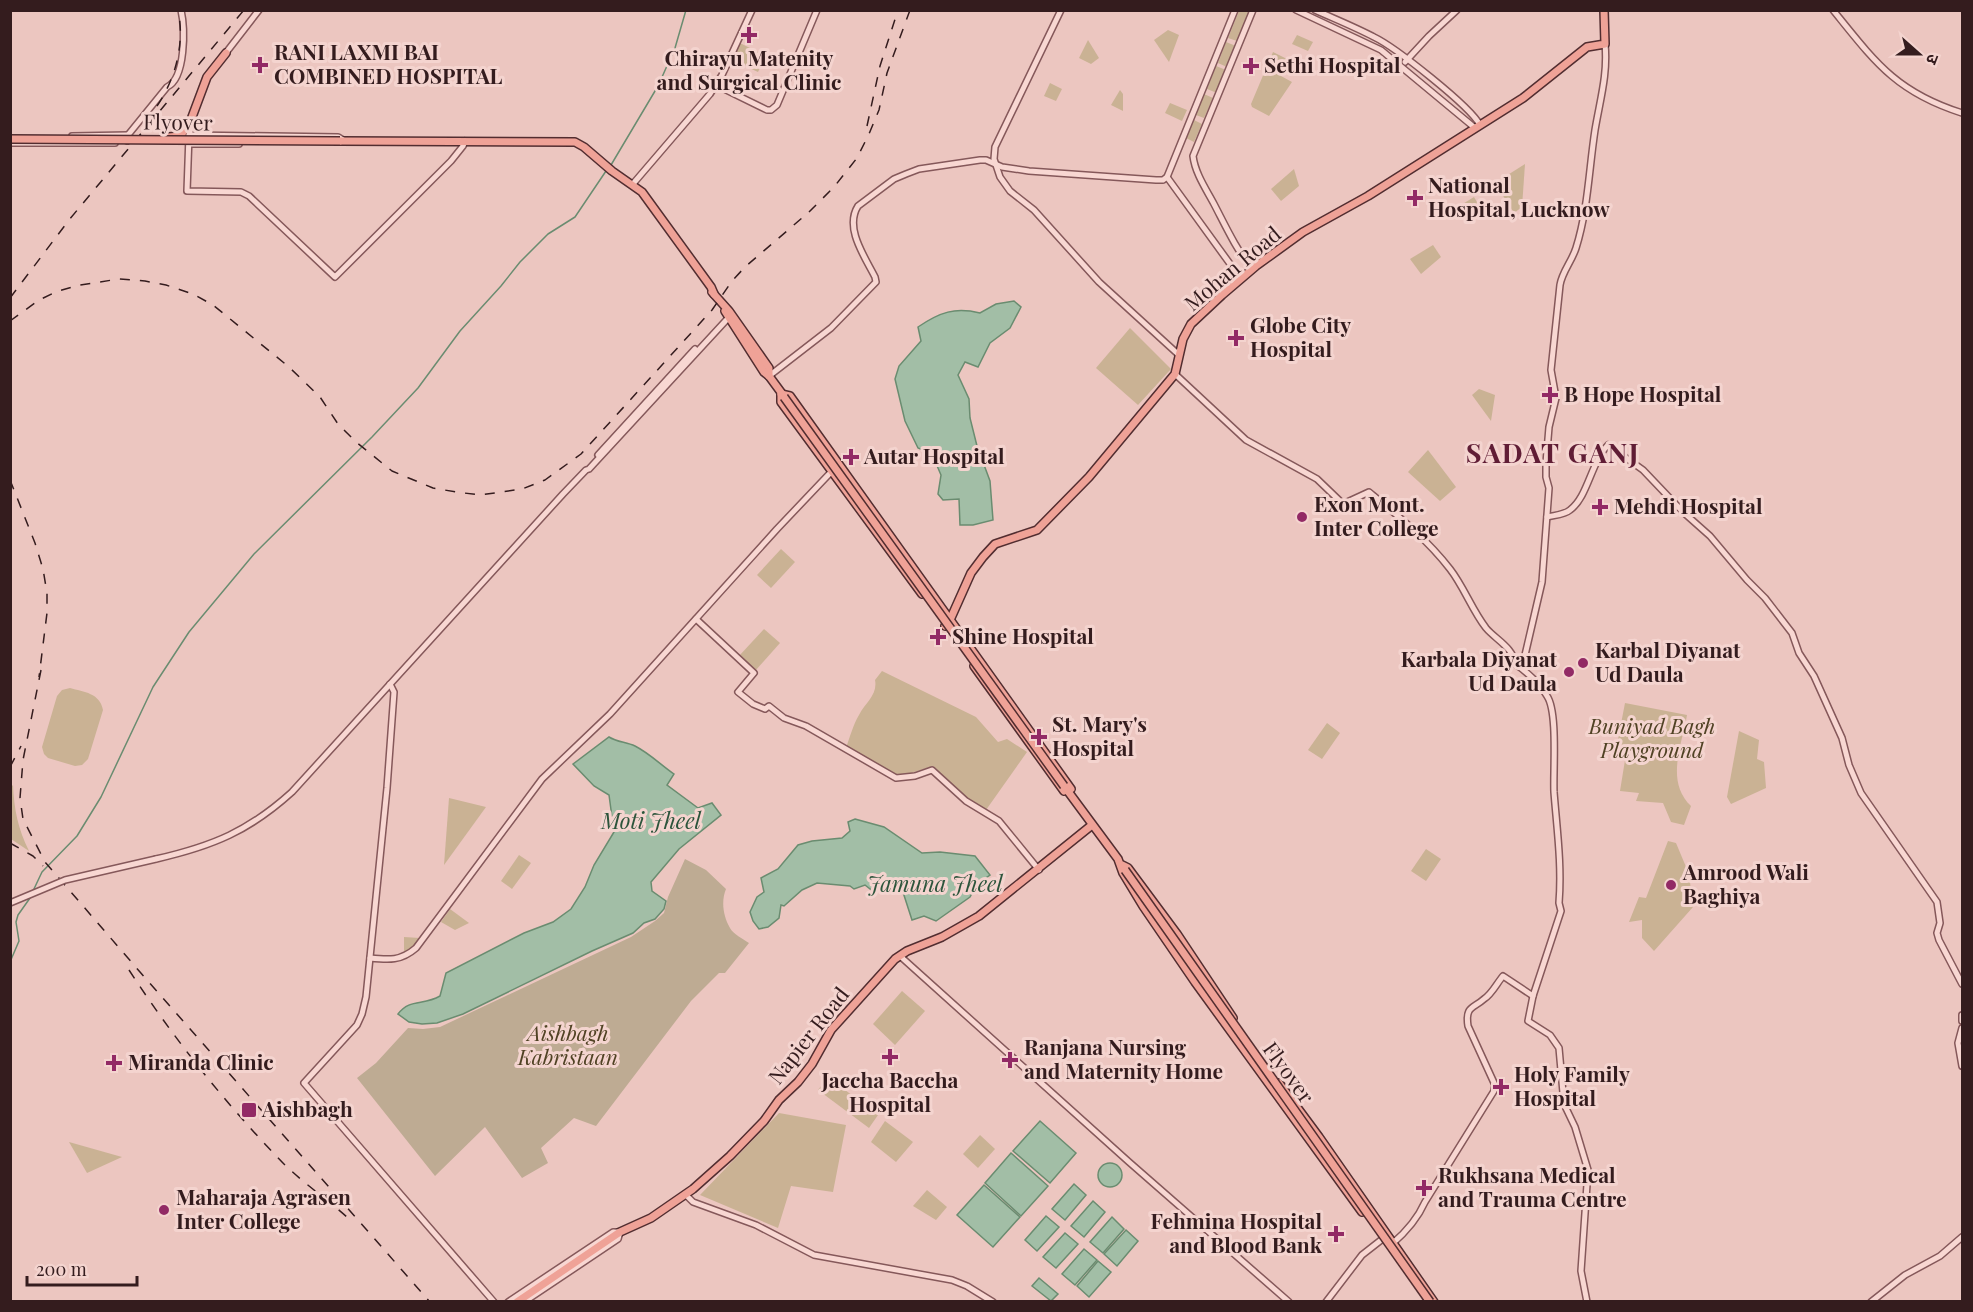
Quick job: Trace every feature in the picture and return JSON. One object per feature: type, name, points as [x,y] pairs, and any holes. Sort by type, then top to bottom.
[{"type":"main road","points":[[1604,10],[1605,44]]},
{"type":"main road","name":"Mohan Road","points":[[947,623],[971,573],[983,557],[995,544],[1037,530],[1089,477],[1175,374],[1183,339],[1191,324],[1252,269],[1303,232],[1368,196],[1523,98],[1587,47],[1605,44]]},
{"type":"main road","points":[[152,139],[176,137],[185,131],[189,126],[207,77],[224,56]]},
{"type":"main road","name":"Flyover","points":[[10,140],[575,142],[642,192],[769,368],[769,376],[783,395]]},
{"type":"main road","points":[[783,395],[790,396],[840,464],[947,623]]},
{"type":"main road","points":[[783,395],[781,402],[1046,752],[1074,792],[1074,800]]},
{"type":"main road","points":[[783,395],[1091,826],[1102,838],[1102,842],[1121,866],[1143,906],[1195,982],[1383,1240],[1391,1245],[1430,1302]]},
{"type":"main road","name":"Napier Road","points":[[517,1302],[617,1234],[651,1218],[685,1194],[730,1156],[764,1121],[812,1064],[831,1030],[888,967],[902,957],[967,924],[1030,874],[1039,870],[1055,854],[1091,826]]},
{"type":"main road","points":[[1121,866],[1128,868],[1177,934],[1275,1078],[1389,1234],[1391,1245]]},
{"type":"main road","name":"Flyover","points":[[1121,866],[1430,1302]]},
{"type":"street","points":[[10,140],[128,135],[167,87],[172,84],[179,68],[183,52],[184,24],[181,10]]},
{"type":"street","points":[[260,10],[224,56],[205,87],[189,135],[187,191],[241,192],[249,196],[335,277],[451,161],[465,141]]},
{"type":"street","points":[[632,185],[710,94],[752,10]]},
{"type":"street","points":[[716,85],[771,110],[777,105],[817,10]]},
{"type":"street","points":[[1061,10],[995,147],[994,159],[1000,177],[1010,191],[1034,210],[1099,282],[1179,355]]},
{"type":"street","points":[[1167,177],[1235,10]]},
{"type":"street","points":[[1252,269],[1236,249],[1199,176],[1193,156],[1253,10]]},
{"type":"street","points":[[1296,10],[1368,43],[1401,66],[1477,127]]},
{"type":"street","points":[[1315,10],[1376,38],[1407,60],[1474,116],[1477,127]]},
{"type":"street","points":[[1401,66],[1457,10]]},
{"type":"street","points":[[1833,10],[1877,64],[1898,82],[1923,98],[1962,113]]},
{"type":"street","points":[[1522,669],[1542,582],[1549,488],[1546,463],[1556,398],[1551,370],[1554,327],[1561,278],[1571,263],[1583,223],[1596,128],[1605,82],[1607,62],[1605,44]]},
{"type":"street","points":[[1442,100],[1449,93]]},
{"type":"street","points":[[189,135],[338,137],[342,141],[339,144],[189,144]]},
{"type":"street","points":[[1181,142],[1196,147]]},
{"type":"street","points":[[769,376],[831,328],[876,282],[876,277],[858,243],[853,222],[854,212],[858,206],[894,179],[919,169],[986,160],[996,165],[1029,171],[1156,180],[1167,177]]},
{"type":"street","points":[[1167,177],[1241,279]]},
{"type":"street","points":[[10,903],[65,880],[191,851],[227,838],[276,807],[589,469],[728,313]]},
{"type":"street","points":[[1175,374],[1246,440],[1317,479],[1343,504],[1369,492],[1399,516],[1451,570],[1487,630],[1506,646],[1515,664],[1548,696],[1551,705],[1555,753],[1554,791],[1561,863],[1559,903],[1561,911],[1533,996],[1528,1021],[1550,1035],[1559,1048],[1564,1104],[1575,1127],[1588,1170],[1581,1271],[1587,1302]]},
{"type":"street","points":[[1547,517],[1569,511],[1576,504],[1595,462],[1608,445],[1643,470],[1683,512],[1710,536],[1747,580],[1766,598],[1792,633],[1799,653],[1814,676],[1842,738],[1860,793],[1937,902],[1940,922],[1937,933],[1939,940],[1962,984]]},
{"type":"street","points":[[370,958],[392,960],[401,958],[416,948],[542,779],[610,714],[831,471],[840,464]]},
{"type":"street","points":[[696,619],[754,673],[738,692],[753,704],[765,709],[769,706],[784,718],[806,726],[823,738],[896,778],[915,776],[932,770],[966,801],[999,821],[1039,870]]},
{"type":"street","points":[[390,684],[394,692],[364,1005],[357,1025],[304,1083],[494,1302]]},
{"type":"street","points":[[902,957],[1289,1302]]},
{"type":"street","points":[[1391,1245],[1419,1215],[1494,1092],[1495,1084],[1468,1026],[1467,1018],[1470,1008],[1484,1000],[1503,976],[1533,996]]},
{"type":"street","points":[[1962,1015],[1962,1021]]},
{"type":"street","points":[[1962,1028],[1958,1043],[1962,1066]]},
{"type":"street","points":[[685,1194],[693,1202],[756,1226],[814,1255],[952,1280],[967,1286],[993,1302]]},
{"type":"street","points":[[508,1302],[613,1232],[617,1234],[618,1239],[524,1302]]},
{"type":"street","points":[[1326,1302],[1362,1255],[1389,1234]]},
{"type":"street","points":[[1871,1302],[1905,1275],[1940,1256],[1962,1237]]},
{"type":"green space","points":[[1239,11],[1250,11],[1237,41],[1228,38]]},
{"type":"green space","points":[[1168,30],[1179,35],[1169,62],[1154,40]]},
{"type":"green space","points":[[1297,35],[1313,42],[1308,51],[1292,44]]},
{"type":"green space","points":[[1088,40],[1099,58],[1091,64],[1079,58]]},
{"type":"green space","points":[[1226,42],[1236,46],[1227,67],[1218,63]]},
{"type":"green space","points":[[740,43],[766,56],[758,72],[732,60]]},
{"type":"green space","points":[[1273,52],[1289,60],[1281,76],[1292,82],[1269,116],[1252,107],[1251,104]]},
{"type":"green space","points":[[1216,66],[1226,70],[1217,93],[1207,89]]},
{"type":"green space","points":[[1050,83],[1062,89],[1056,101],[1044,96]]},
{"type":"green space","points":[[1120,90],[1123,94],[1123,111],[1111,105]]},
{"type":"green space","points":[[1204,94],[1213,98],[1204,118],[1196,115]]},
{"type":"green space","points":[[1170,103],[1187,110],[1182,121],[1165,113]]},
{"type":"green space","points":[[1194,120],[1202,124],[1194,142],[1186,138]]},
{"type":"green space","points":[[1525,164],[1522,207],[1514,213],[1495,183]]},
{"type":"green space","points":[[1294,169],[1299,186],[1281,201],[1271,189]]},
{"type":"green space","points":[[1474,197],[1481,209],[1468,217],[1461,205]]},
{"type":"green space","points":[[1433,245],[1441,257],[1421,274],[1410,259]]},
{"type":"green space","points":[[1130,328],[1171,369],[1138,405],[1096,368]]},
{"type":"green space","points":[[1479,389],[1495,395],[1491,421],[1472,395]]},
{"type":"green space","points":[[1428,450],[1456,487],[1440,501],[1408,472]]},
{"type":"green space","points":[[781,549],[795,562],[771,588],[757,575]]},
{"type":"green space","points":[[764,629],[780,643],[755,671],[739,656]]},
{"type":"green space","points":[[882,671],[976,717],[998,742],[1007,739],[1027,752],[986,810],[970,801],[933,766],[896,775],[846,748],[853,727],[873,695],[875,680]]},
{"type":"green space","points":[[70,688],[95,697],[99,700],[103,710],[88,759],[82,765],[75,766],[48,758],[42,747],[57,696],[62,690]]},
{"type":"green space","name":"Buniyad Bagh Playground","points":[[1625,703],[1687,715],[1677,762],[1679,785],[1683,796],[1691,806],[1684,825],[1671,822],[1663,803],[1636,801],[1639,793],[1620,791],[1626,754],[1615,755]]},
{"type":"green space","points":[[1327,723],[1340,733],[1322,759],[1308,750]]},
{"type":"green space","points":[[1739,731],[1759,740],[1757,759],[1764,762],[1766,788],[1731,804],[1727,797]]},
{"type":"green space","points":[[13,785],[17,819],[29,851],[11,839],[11,787]]},
{"type":"green space","points":[[449,798],[486,807],[444,865]]},
{"type":"green space","name":"Amrood Wali Baghiya","points":[[1668,841],[1676,843],[1689,874],[1693,907],[1654,951],[1642,938],[1642,920],[1629,922],[1639,897],[1646,898]]},
{"type":"green space","points":[[1426,849],[1441,859],[1426,881],[1411,871]]},
{"type":"green space","points":[[519,855],[531,863],[512,889],[501,881]]},
{"type":"green space","name":"Aishbagh Kabristaan","points":[[685,859],[706,870],[726,889],[723,903],[724,914],[733,932],[749,943],[725,973],[719,973],[691,1001],[596,1126],[574,1118],[541,1148],[548,1163],[522,1178],[485,1127],[435,1176],[357,1078],[376,1063],[408,1028],[440,1027],[631,937],[655,921],[664,913],[668,897]]},
{"type":"green space","points":[[450,909],[469,923],[455,930],[441,922]]},
{"type":"green space","points":[[404,937],[420,938],[414,947],[404,954]]},
{"type":"green space","points":[[902,991],[925,1011],[895,1045],[873,1024]]},
{"type":"green space","points":[[828,1077],[878,1115],[869,1128],[818,1090]]},
{"type":"green space","points":[[779,1113],[846,1125],[833,1192],[791,1186],[778,1228],[700,1195]]},
{"type":"green space","points":[[885,1121],[913,1142],[896,1162],[871,1142]]},
{"type":"green space","points":[[980,1135],[995,1149],[978,1168],[963,1154]]},
{"type":"green space","points":[[69,1142],[122,1157],[87,1173]]},
{"type":"green space","points":[[927,1190],[947,1207],[936,1220],[913,1206]]},
{"type":"water","points":[[1014,301],[1021,307],[1010,328],[990,343],[978,367],[965,362],[958,375],[969,399],[970,418],[977,446],[990,481],[993,520],[973,525],[960,525],[959,499],[943,500],[938,494],[941,475],[932,454],[918,448],[905,421],[895,379],[899,366],[921,341],[918,327],[948,312],[980,313],[996,304]]},
{"type":"water","name":"Moti Jheel","points":[[609,737],[645,752],[674,774],[667,785],[698,808],[712,803],[721,815],[679,849],[651,882],[652,891],[666,901],[664,909],[655,919],[644,923],[633,933],[463,1014],[437,1023],[422,1024],[409,1022],[398,1014],[407,1006],[440,996],[446,973],[524,933],[553,922],[571,909],[614,832],[609,795],[594,786],[573,764]]},
{"type":"water","name":"Jamuna Jheel","points":[[855,819],[884,827],[922,853],[940,852],[975,856],[990,875],[977,884],[970,897],[936,921],[924,916],[912,920],[901,886],[890,884],[874,892],[865,885],[854,889],[850,886],[817,883],[802,890],[784,906],[781,905],[779,918],[768,927],[759,929],[750,912],[757,897],[764,892],[761,878],[778,869],[798,845],[842,838],[850,831],[848,822]]},
{"type":"water","points":[[1040,1121],[1076,1153],[1050,1183],[1013,1151]]},
{"type":"water","points":[[1011,1153],[1048,1186],[1021,1216],[985,1183]]},
{"type":"water","points":[[1110,1163],[1119,1166],[1122,1175],[1119,1184],[1110,1187],[1101,1184],[1098,1175],[1101,1166]]},
{"type":"water","points":[[1074,1184],[1086,1195],[1065,1220],[1052,1209]]},
{"type":"water","points":[[984,1185],[1020,1217],[993,1247],[957,1215]]},
{"type":"water","points":[[1093,1201],[1105,1212],[1084,1237],[1071,1226]]},
{"type":"water","points":[[1046,1216],[1059,1227],[1037,1251],[1025,1240]]},
{"type":"water","points":[[1112,1217],[1124,1229],[1103,1253],[1090,1242]]},
{"type":"water","points":[[1126,1230],[1138,1241],[1117,1266],[1104,1254]]},
{"type":"water","points":[[1065,1233],[1078,1244],[1056,1268],[1043,1257]]},
{"type":"water","points":[[1084,1249],[1097,1260],[1075,1285],[1062,1274]]},
{"type":"water","points":[[1098,1261],[1111,1272],[1089,1297],[1077,1286]]},
{"type":"water","points":[[1039,1278],[1058,1294],[1051,1301],[1032,1286]]},
{"type":"waterway","points":[[611,165],[658,86],[675,48],[686,10]]},
{"type":"waterway","points":[[33,891],[42,872],[77,836],[101,797],[153,687],[189,632],[254,554],[418,388],[460,331],[520,262],[548,234],[575,217],[606,171]]},
{"type":"waterway","points":[[10,962],[19,941],[16,922],[18,915],[30,898]]},
{"type":"railway","points":[[157,106],[169,84],[177,60],[180,35],[178,10]]},
{"type":"railway","points":[[10,298],[69,220],[244,10]]},
{"type":"railway","points":[[867,126],[880,66],[898,10]]},
{"type":"railway","points":[[10,321],[39,300],[58,291],[80,285],[119,279],[166,285],[193,294],[213,305],[289,367],[320,397],[338,424],[392,471],[433,488],[456,492],[480,495],[522,489],[545,480],[581,454],[712,310],[745,267],[809,212],[834,187],[857,158],[869,134],[879,110],[887,73],[910,10]]},
{"type":"railway","points":[[10,480],[35,543],[47,593],[47,613],[39,677]]},
{"type":"railway","points":[[41,670],[23,760],[20,798],[23,819],[45,862],[430,1302]]},
{"type":"railway","points":[[10,767],[21,746]]},
{"type":"railway","points":[[10,843],[33,856],[43,866]]},
{"type":"railway","points":[[129,970],[182,1046],[240,1117],[290,1170],[348,1218]]},
{"type":"place","name":"Chirayu Matenity and Surgical Clinic","points":[[749,35]]},
{"type":"place","name":"RANI LAXMI BAI COMBINED HOSPITAL","points":[[260,65]]},
{"type":"place","name":"Sethi Hospital","points":[[1251,66]]},
{"type":"place","name":"National Hospital, Lucknow","points":[[1415,198]]},
{"type":"place","name":"Globe City Hospital","points":[[1236,338]]},
{"type":"place","name":"B Hope Hospital","points":[[1550,395]]},
{"type":"place","name":"Autar Hospital","points":[[851,457]]},
{"type":"place","name":"Mehdi Hospital","points":[[1600,507]]},
{"type":"place","name":"Exon Mont. Inter College","points":[[1302,517]]},
{"type":"place","name":"Shine Hospital","points":[[938,637]]},
{"type":"place","name":"Karbal Diyanat Ud Daula","points":[[1583,663]]},
{"type":"place","name":"Karbala Diyanat Ud Daula","points":[[1569,672]]},
{"type":"place","name":"St. Mary's Hospital","points":[[1039,737]]},
{"type":"place","name":"Amrood Wali Baghiya","points":[[1671,885]]},
{"type":"place","name":"Jaccha Baccha Hospital","points":[[890,1057]]},
{"type":"place","name":"Ranjana Nursing and Maternity Home","points":[[1010,1060]]},
{"type":"place","name":"Miranda Clinic","points":[[114,1063]]},
{"type":"place","name":"Holy Family Hospital","points":[[1501,1087]]},
{"type":"place","name":"Aishbagh","points":[[249,1110]]},
{"type":"place","name":"Rukhsana Medical and Trauma Centre","points":[[1424,1188]]},
{"type":"place","name":"Maharaja Agrasen Inter College","points":[[164,1210]]},
{"type":"place","name":"Fehmina Hospital and Blood Bank","points":[[1336,1234]]},
{"type":"district","name":"SADAT GANJ","points":[[1553,454]]}]
